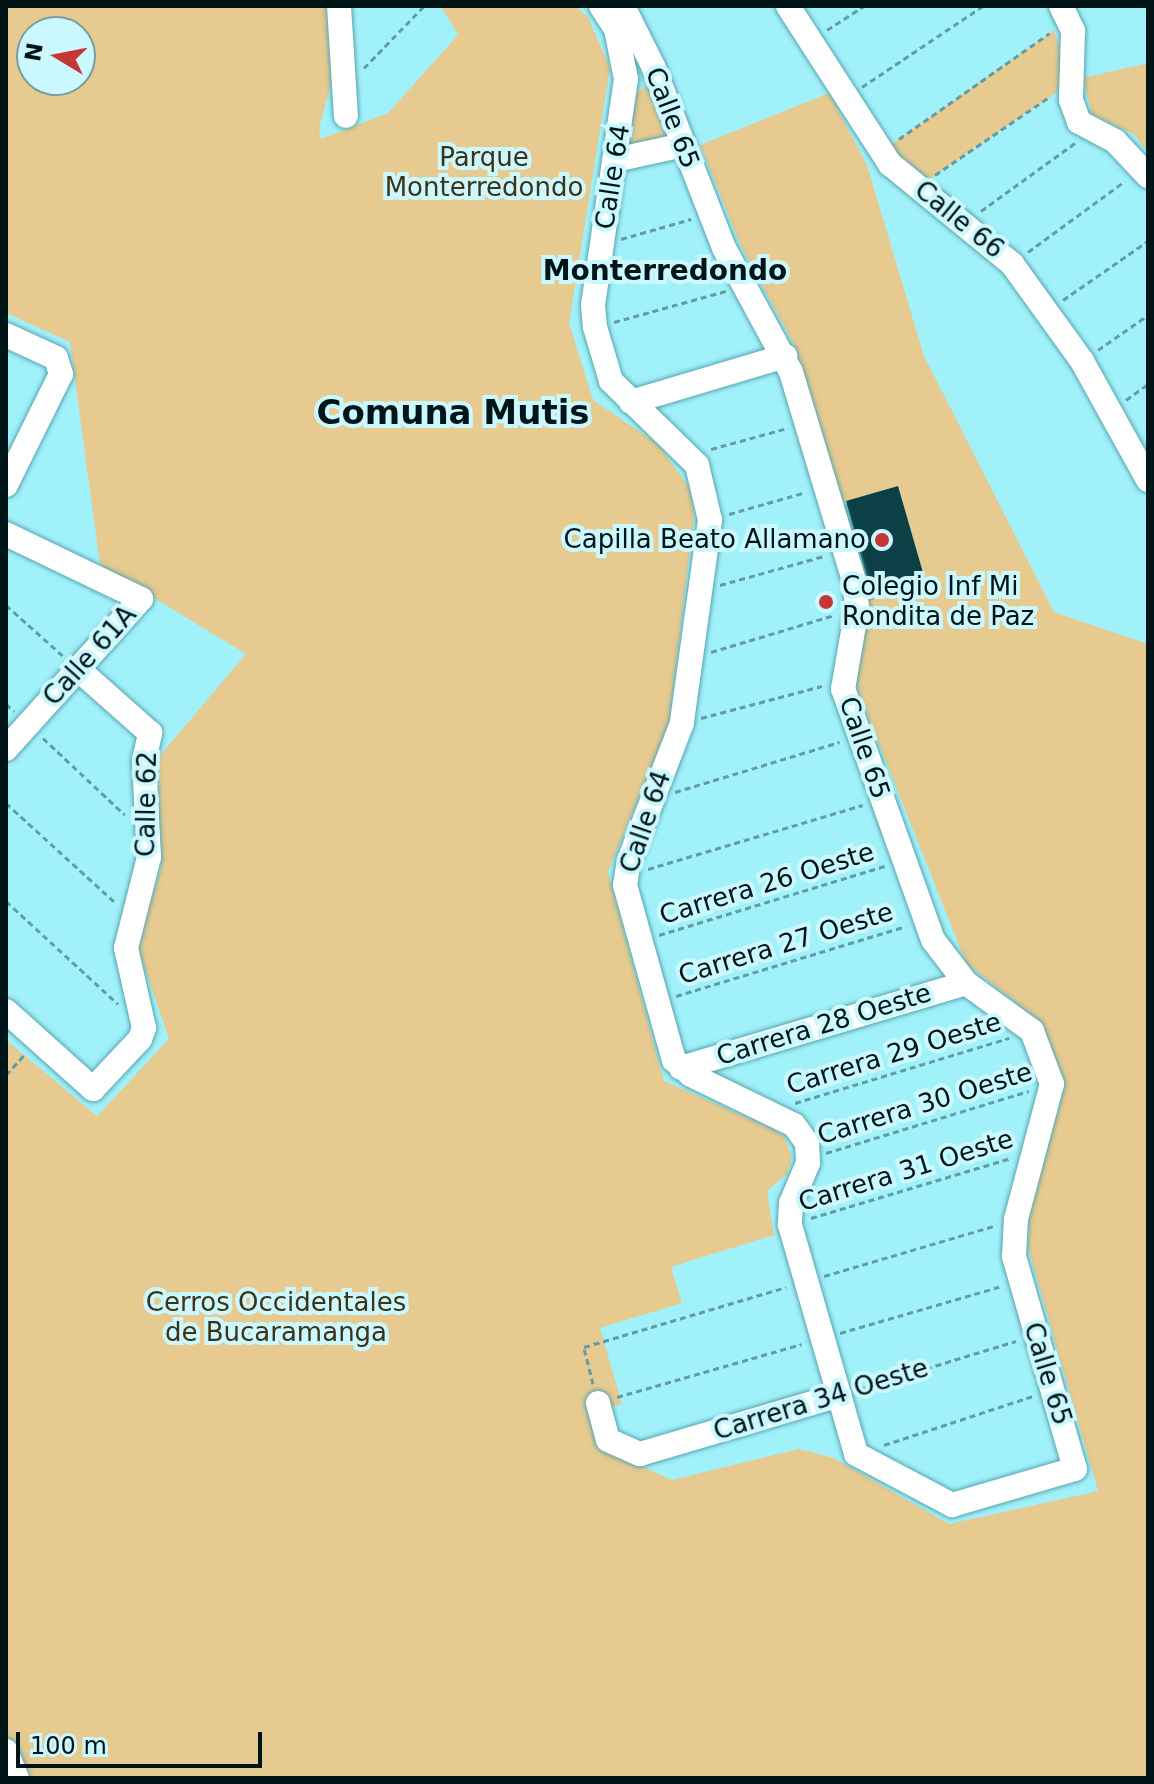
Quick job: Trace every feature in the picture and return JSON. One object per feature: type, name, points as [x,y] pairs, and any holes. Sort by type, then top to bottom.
[{"type":"street","points":[[339,6],[346,116]]},
{"type":"street","name":"Calle 65","points":[[601,6],[616,29],[626,79]]},
{"type":"street","name":"Calle 65","points":[[623,6],[653,66],[709,214],[744,285],[785,356],[845,551],[857,608],[842,680],[859,737],[926,920],[939,950],[966,983],[1032,1031]]},
{"type":"street","name":"Calle 66","points":[[788,6],[880,153],[1012,264],[1082,361],[1148,480]]},
{"type":"street","points":[[1065,13],[1073,110],[1091,130],[1115,141],[1145,173]]},
{"type":"street","points":[[626,79],[643,76],[653,66]]},
{"type":"street","name":"Calle 64","points":[[626,79],[602,245],[595,327],[611,381],[688,456],[700,473],[710,520],[682,723],[625,876],[639,941],[681,1068]]},
{"type":"street","points":[[615,160],[683,145]]},
{"type":"street","points":[[6,335],[56,358],[61,374],[6,485]]},
{"type":"street","points":[[631,402],[785,356]]},
{"type":"street","name":"Calle 61A","points":[[6,534],[141,599],[6,749]]},
{"type":"street","name":"Calle 62","points":[[38,1039],[93,1089],[140,1039],[144,1028],[126,948],[131,917],[145,881],[148,836],[144,760],[150,733],[78,669]]},
{"type":"street","name":"Carrera 28 Oeste","points":[[681,1068],[966,983]]},
{"type":"street","points":[[6,1011],[38,1039]]},
{"type":"street","points":[[1032,1031],[1052,1084]]},
{"type":"street","points":[[681,1068],[802,1133],[809,1159],[791,1203],[790,1225],[856,1454]]},
{"type":"street","name":"Calle 65","points":[[856,1454],[952,1505],[1075,1469],[1014,1256],[1016,1219],[1052,1084]]},
{"type":"street","name":"Carrera 34 Oeste","points":[[598,1403],[608,1440],[640,1454],[839,1395]]},
{"type":"street","points":[[6,1751],[17,1778]]},
{"type":"path","points":[[345,88],[424,6]]},
{"type":"path","points":[[811,42],[864,6]]},
{"type":"path","points":[[846,98],[983,6]]},
{"type":"path","points":[[880,153],[1065,13]]},
{"type":"path","points":[[918,187],[1071,83]]},
{"type":"path","points":[[965,223],[1091,130]]},
{"type":"path","points":[[1012,264],[1145,173]]},
{"type":"path","points":[[602,245],[709,214]]},
{"type":"path","points":[[1047,311],[1148,241]]},
{"type":"path","points":[[595,327],[744,285]]},
{"type":"path","points":[[1082,361],[1148,315]]},
{"type":"path","points":[[1109,411],[1148,384]]},
{"type":"path","points":[[688,456],[806,423]]},
{"type":"path","points":[[710,520],[825,486]]},
{"type":"path","points":[[700,590],[845,551]]},
{"type":"path","points":[[6,605],[78,669]]},
{"type":"path","points":[[691,658],[857,608]]},
{"type":"path","points":[[682,723],[842,680]]},
{"type":"path","points":[[6,704],[148,836]]},
{"type":"path","points":[[652,799],[859,737]]},
{"type":"path","points":[[625,876],[882,799]]},
{"type":"path","points":[[6,803],[131,917]]},
{"type":"path","name":"Carrera 26 Oeste","points":[[639,941],[904,860]]},
{"type":"path","points":[[6,901],[121,1007]]},
{"type":"path","name":"Carrera 27 Oeste","points":[[657,1001],[926,920]]},
{"type":"path","name":"Carrera 29 Oeste","points":[[767,1112],[1032,1031]]},
{"type":"path","points":[[6,1075],[38,1039]]},
{"type":"path","name":"Carrera 30 Oeste","points":[[809,1159],[1052,1084]]},
{"type":"path","name":"Carrera 31 Oeste","points":[[790,1225],[1034,1151]]},
{"type":"path","name":"Carrera 34 Oeste","points":[[839,1395],[1035,1336]]},
{"type":"path","points":[[584,1347],[598,1403]]},
{"type":"path","points":[[856,1454],[1052,1390]]},
{"type":"green space","name":"Cerros Occidentales de Bucaramanga","points":[[6,6],[325,6],[334,74],[319,128],[321,139],[388,113],[458,35],[441,6],[575,6],[588,17],[610,68],[569,323],[593,400],[658,444],[691,490],[694,517],[669,723],[608,872],[664,1081],[773,1129],[784,1137],[792,1157],[787,1174],[767,1191],[774,1235],[671,1267],[682,1303],[600,1328],[622,1404],[590,1413],[600,1447],[672,1480],[799,1449],[834,1458],[949,1524],[1098,1491],[1028,1248],[1030,1211],[1065,1086],[1043,1024],[966,963],[854,681],[866,593],[924,576],[898,486],[840,503],[795,347],[740,244],[700,145],[829,93],[867,165],[924,356],[1054,612],[1148,644],[1148,1778],[25,1778],[6,1733],[6,1040],[97,1116],[169,1039],[137,945],[161,868],[157,759],[246,654],[100,565],[70,342],[6,313]]},
{"type":"green space","points":[[1054,30],[1062,55],[1057,92],[928,180],[886,148]]},
{"type":"green space","points":[[1148,63],[1148,153],[1134,134],[1092,115],[1083,78]]},
{"type":"green space","points":[[651,85],[667,137],[630,150],[635,92]]},
{"type":"building","name":"Capilla Beato Allamano","points":[[898,486],[924,576],[871,592],[846,501]]},
{"type":"place","name":"Capilla Beato Allamano","points":[[882,540]]},
{"type":"place","name":"Colegio Inf Mi Rondita de Paz","points":[[826,602]]},
{"type":"district","name":"Monterredondo","points":[[665,271]]},
{"type":"district","name":"Comuna Mutis","points":[[453,413]]},
{"type":"park label","name":"Parque Monterredondo","points":[[484,173]]}]
